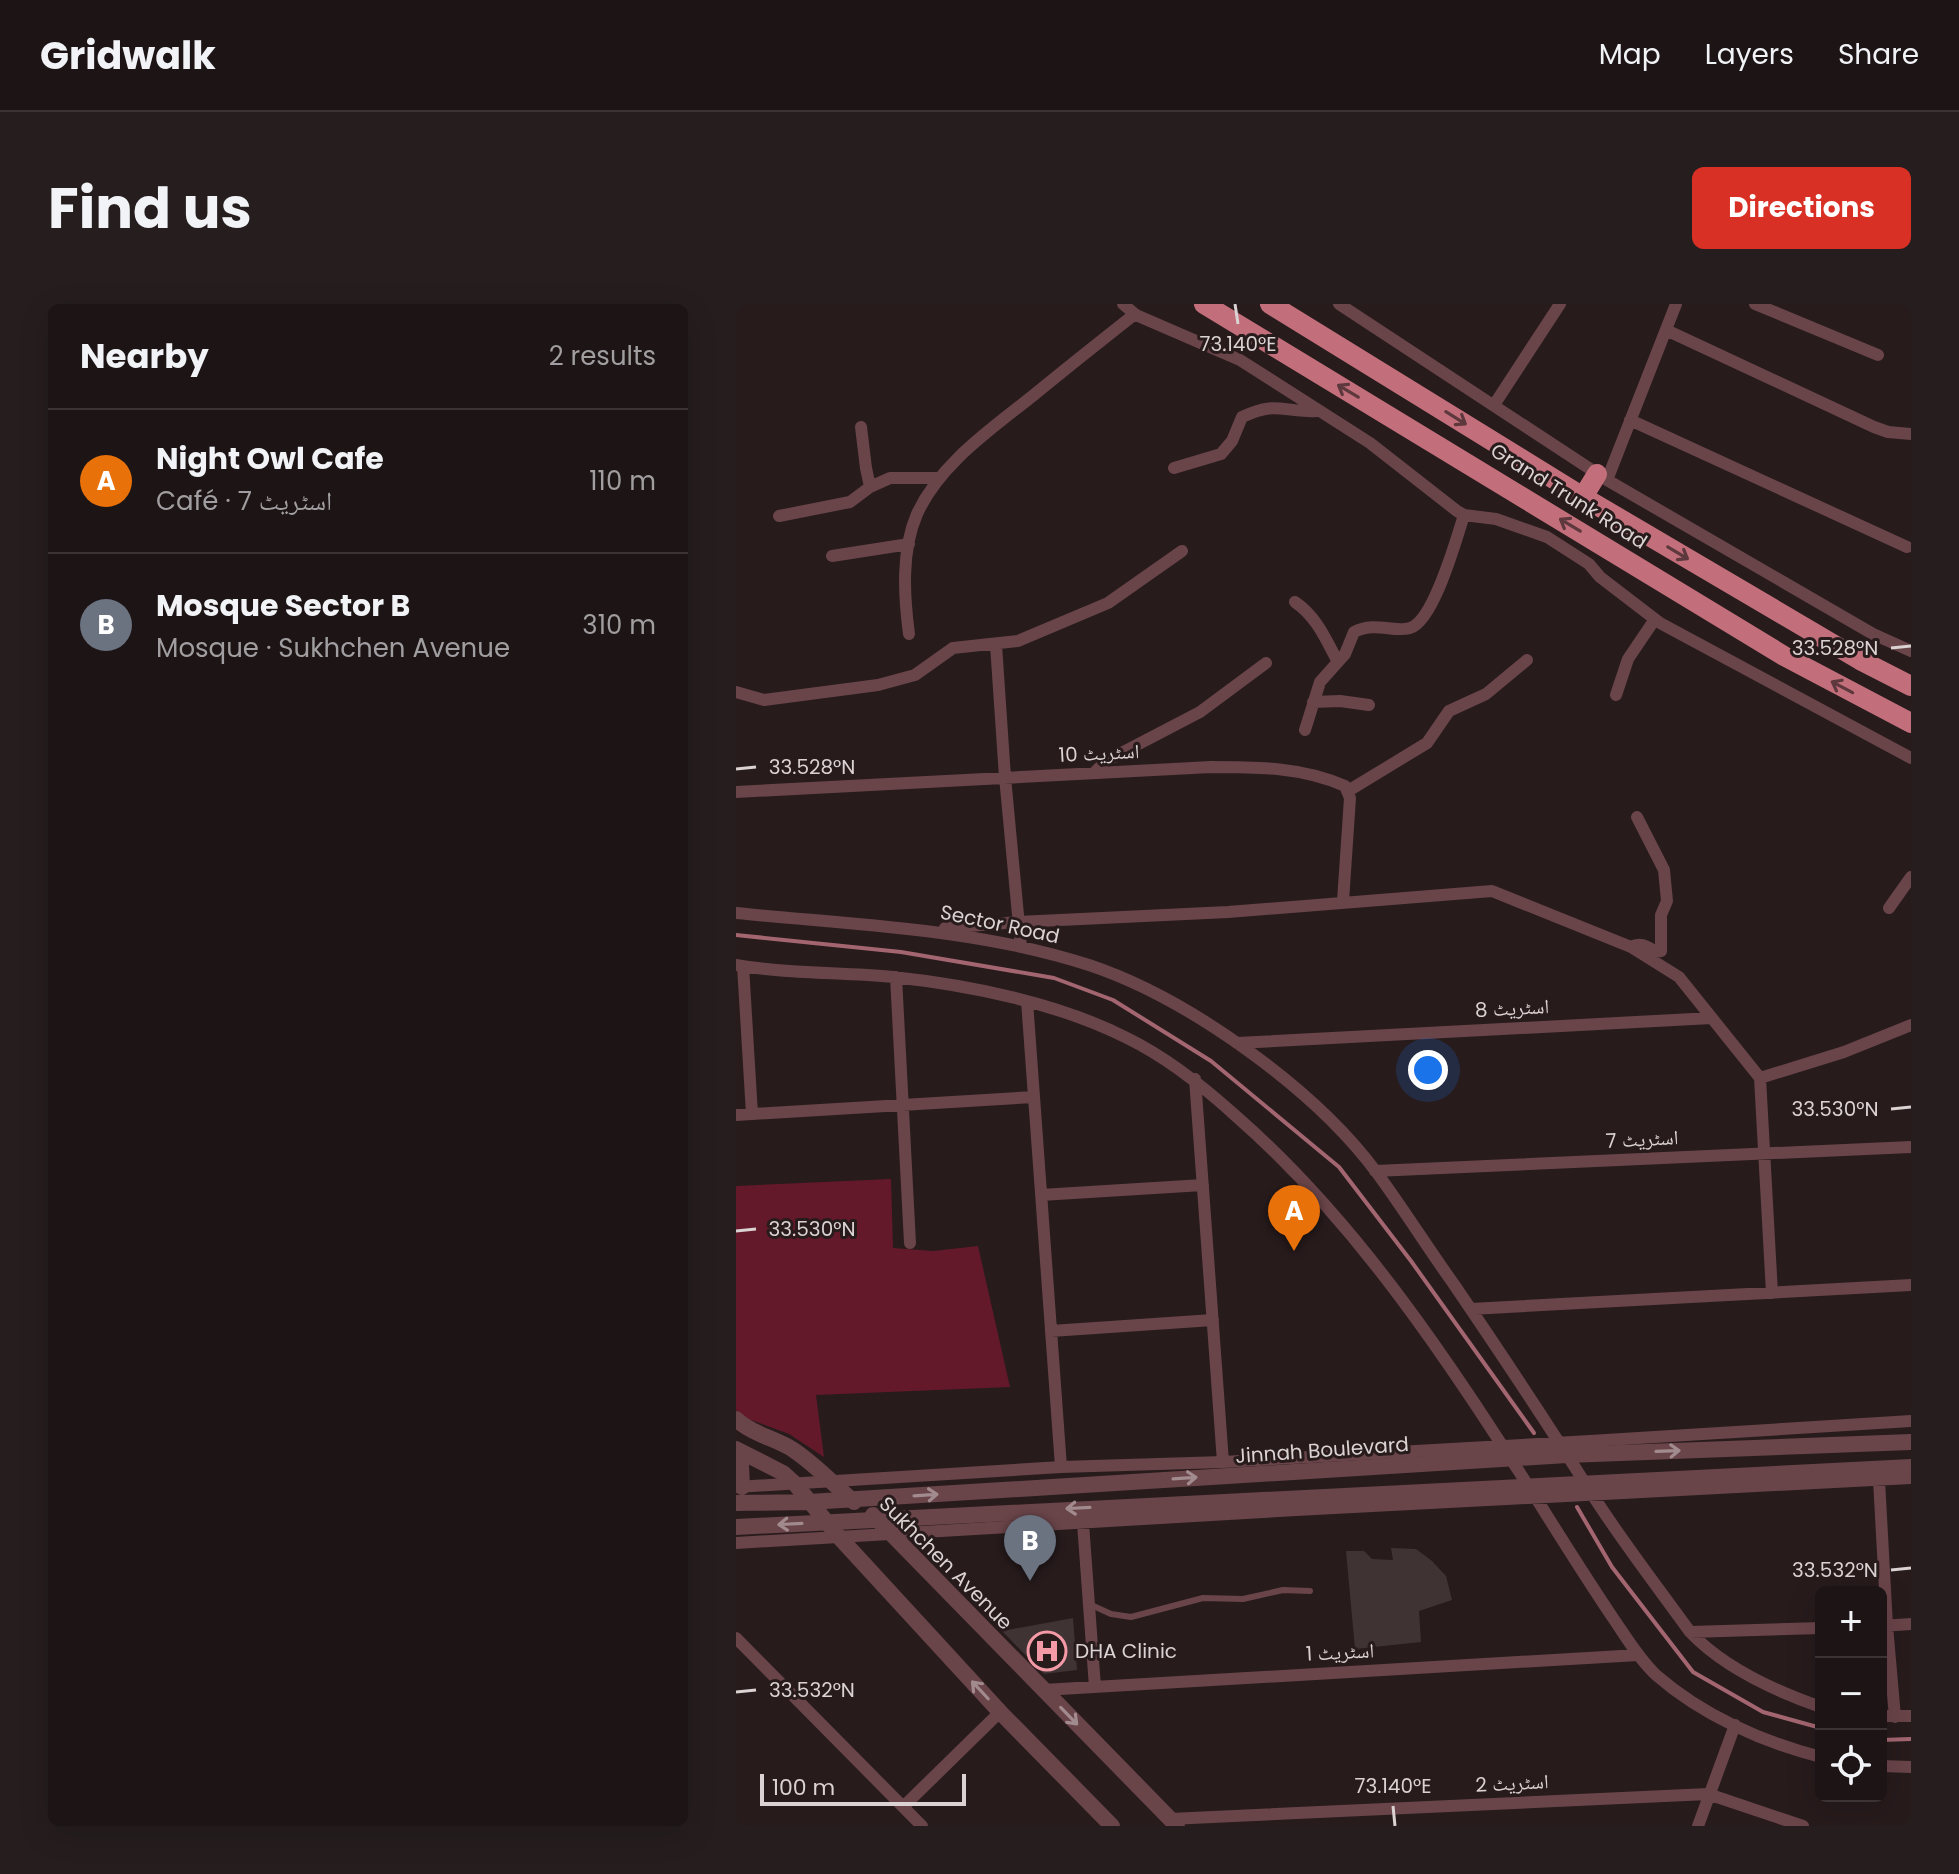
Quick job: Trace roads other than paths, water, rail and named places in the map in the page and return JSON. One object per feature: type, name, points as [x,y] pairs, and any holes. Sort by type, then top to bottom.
[{"type":"highway","name":"Grand Trunk Road","points":[[1204,304],[1784,656],[1911,723]]},
{"type":"highway","name":"Grand Trunk Road","points":[[1270,304],[1583,497],[1860,660],[1911,686]]},
{"type":"highway","points":[[1583,497],[1602,477]]},
{"type":"street","points":[[1123,304],[1135,314],[1240,360],[1370,443],[1464,515],[1496,519],[1547,537],[1589,564],[1600,577],[1655,619],[1911,758]]},
{"type":"street","points":[[1339,304],[1602,477],[1873,634],[1911,651]]},
{"type":"street","points":[[1494,405],[1560,304]]},
{"type":"street","points":[[1602,477],[1630,420],[1676,304]]},
{"type":"street","points":[[1755,304],[1878,355]]},
{"type":"street","points":[[909,634],[904,595],[909,544],[917,513],[939,478],[981,437],[1135,314]]},
{"type":"street","points":[[1666,330],[1874,427],[1911,434]]},
{"type":"street","points":[[1174,468],[1221,454],[1232,441],[1242,417],[1257,410],[1275,406],[1317,411]]},
{"type":"street","points":[[1630,420],[1907,547]]},
{"type":"street","points":[[861,427],[870,487]]},
{"type":"street","points":[[779,516],[850,502],[870,487],[890,478],[939,478]]},
{"type":"street","points":[[1305,730],[1320,682],[1338,662],[1357,630],[1376,626],[1408,629],[1422,617],[1444,578],[1464,515]]},
{"type":"street","points":[[832,556],[909,544]]},
{"type":"street","points":[[1589,564],[1607,548]]},
{"type":"street","points":[[736,692],[764,700],[878,685],[915,675],[953,648],[1018,641],[1108,603],[1182,551]]},
{"type":"street","points":[[1295,602],[1317,624],[1338,662]]},
{"type":"street","points":[[1616,695],[1628,659],[1655,619]]},
{"type":"street","points":[[1860,660],[1873,634]]},
{"type":"street","points":[[996,645],[1021,947]]},
{"type":"street","points":[[1343,901],[1348,791],[1427,743],[1449,711],[1486,694],[1527,660]]},
{"type":"street","points":[[1094,773],[1106,761],[1200,712],[1266,663]]},
{"type":"street","points":[[1313,702],[1340,701],[1369,705]]},
{"type":"street","name":"اسٹریٹ 10","points":[[736,792],[1268,767],[1319,774],[1345,786],[1348,791]]},
{"type":"street","points":[[1631,947],[1645,945],[1655,952],[1661,951],[1661,915],[1667,901],[1664,870],[1637,817]]},
{"type":"street","points":[[1889,908],[1911,877]]},
{"type":"street","points":[[930,930],[1018,922],[1228,912],[1492,891],[1631,947],[1679,977],[1760,1078],[1772,1293]]},
{"type":"street","name":"Sector Road","points":[[736,913],[930,930],[1021,947],[1132,981],[1237,1043],[1304,1096],[1375,1171],[1471,1309],[1588,1489],[1690,1632],[1726,1663],[1815,1704]]},
{"type":"street","points":[[752,1114],[740,965],[896,977],[1027,1001],[1126,1037],[1195,1079],[1289,1165],[1354,1238],[1411,1312],[1506,1452],[1565,1547],[1638,1655],[1653,1672],[1685,1698],[1735,1725],[1766,1740],[1815,1755]]},
{"type":"street","points":[[896,977],[910,1243]]},
{"type":"street","points":[[1027,1001],[1061,1467]]},
{"type":"street","name":"اسٹریٹ 8","points":[[1237,1043],[1712,1018]]},
{"type":"street","points":[[1760,1078],[1844,1052],[1911,1025]]},
{"type":"street","points":[[1195,1079],[1223,1462]]},
{"type":"street","points":[[736,1115],[1034,1097]]},
{"type":"street","name":"اسٹریٹ 7","points":[[1375,1171],[1911,1147]]},
{"type":"street","points":[[1041,1195],[1203,1185]]},
{"type":"street","points":[[1471,1309],[1911,1285]]},
{"type":"street","points":[[1051,1331],[1213,1320]]},
{"type":"street","name":"Sukhchen Avenue","points":[[736,1419],[744,1426],[789,1447],[878,1519],[1173,1822]]},
{"type":"street","points":[[1563,1449],[1911,1421]]},
{"type":"street","name":"Jinnah Boulevard","points":[[736,1503],[809,1502],[1011,1489],[1563,1449],[1911,1442]]},
{"type":"street","points":[[736,1449],[783,1473],[795,1484],[840,1538],[1000,1712],[1112,1826]]},
{"type":"street","points":[[736,1456],[741,1465],[739,1487],[1061,1467],[1506,1452]]},
{"type":"street","points":[[736,1543],[892,1534],[1015,1520],[1588,1489],[1911,1467]]},
{"type":"street","points":[[1011,1489],[1012,1472]]},
{"type":"street","points":[[1588,1489],[1911,1478]]},
{"type":"street","points":[[1879,1480],[1883,1586]]},
{"type":"street","points":[[736,1527],[878,1519],[1083,1523],[1532,1492]]},
{"type":"street","points":[[1083,1523],[1095,1687]]},
{"type":"street","points":[[1887,1626],[1911,1624]]},
{"type":"street","points":[[1690,1632],[1815,1628]]},
{"type":"street","points":[[736,1638],[922,1826]]},
{"type":"street","name":"اسٹریٹ 1","points":[[1043,1690],[1638,1655]]},
{"type":"street","points":[[1885,1658],[1888,1716],[1911,1716]]},
{"type":"street","points":[[903,1807],[1000,1712]]},
{"type":"street","points":[[1698,1826],[1735,1725]]},
{"type":"street","points":[[1887,1766],[1911,1767]]},
{"type":"street","name":"اسٹریٹ 2","points":[[1173,1822],[1708,1794],[1803,1826]]},
{"type":"lane","points":[[1089,1604],[1111,1614],[1131,1617],[1203,1598],[1243,1599],[1283,1590],[1310,1591]]},
{"type":"waterway","points":[[736,935],[901,952],[1054,978],[1113,1000],[1211,1061],[1339,1167],[1411,1261],[1534,1433]]},
{"type":"waterway","points":[[1577,1507],[1612,1567],[1693,1672],[1763,1712],[1815,1726]]},
{"type":"waterway","points":[[1887,1740],[1911,1739]]},
{"type":"place","name":"Night Owl Cafe","points":[[1294,1251]]},
{"type":"place","name":"Mosque Sector B","points":[[1030,1581]]},
{"type":"place","name":"DHA Clinic","points":[[1047,1651]]}]
